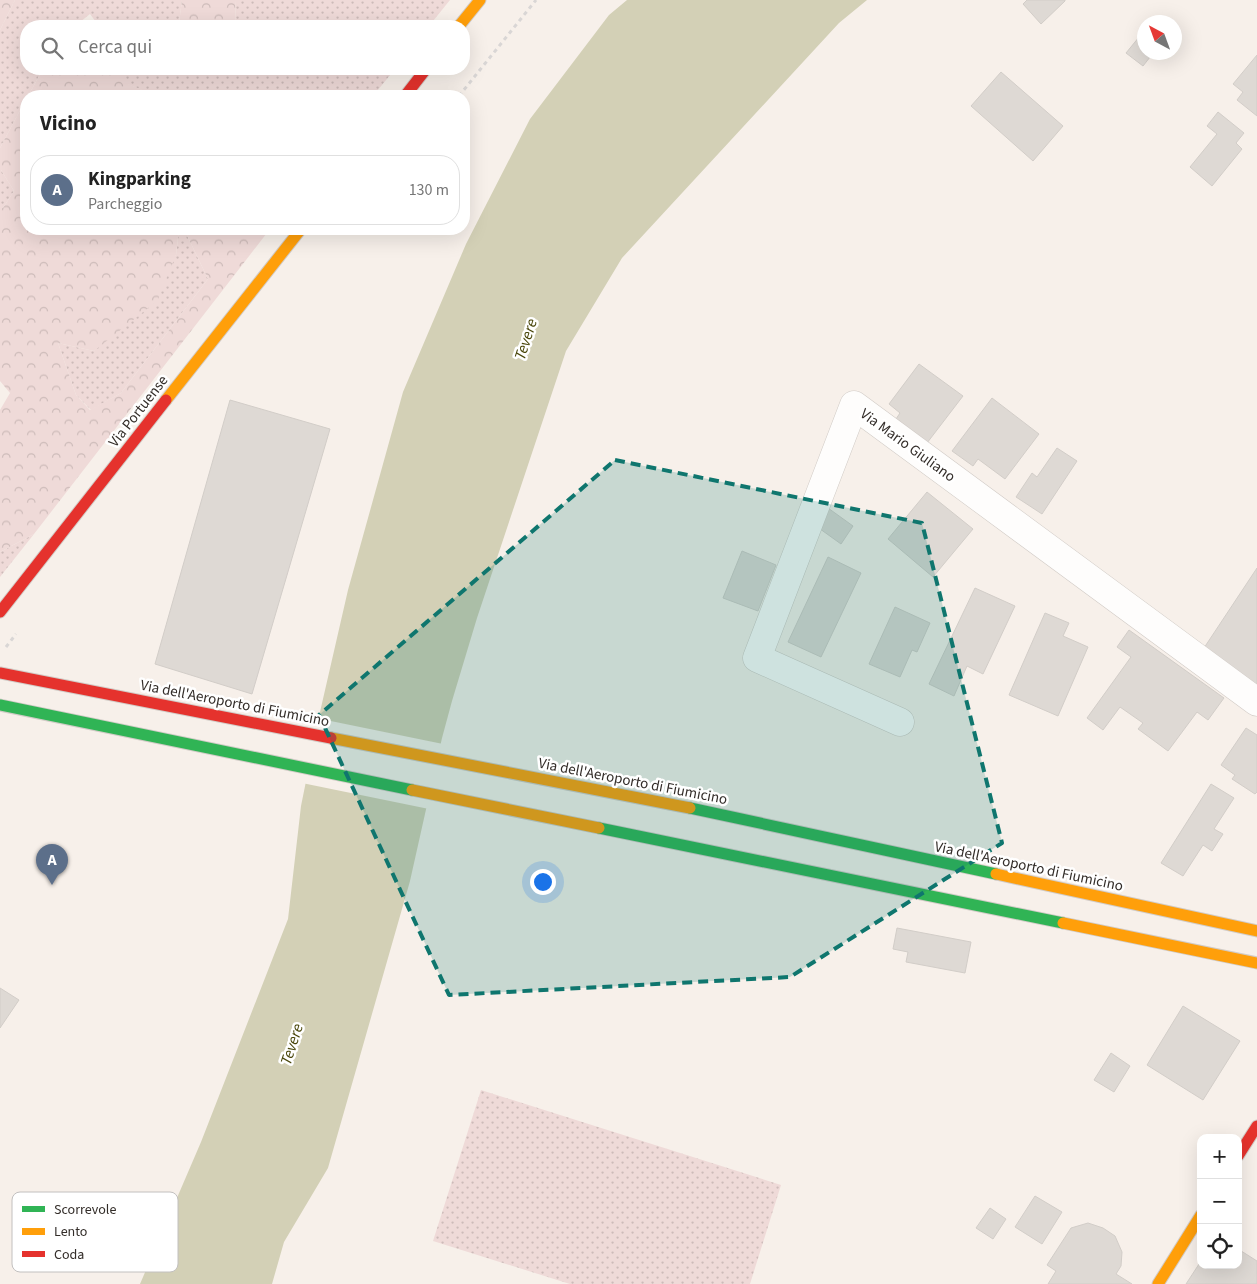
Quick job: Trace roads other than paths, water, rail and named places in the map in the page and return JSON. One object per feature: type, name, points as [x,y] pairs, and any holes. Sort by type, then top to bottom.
[{"type":"main road","points":[[465,20],[480,0]]},
{"type":"main road","points":[[409,90],[421,75]]},
{"type":"main road","name":"Via Portuense","points":[[0,612],[295,235]]},
{"type":"main road","name":"Via dell'Aeroporto di Fiumicino","points":[[0,673],[717,812],[1257,931]]},
{"type":"main road","points":[[0,705],[1257,963]]},
{"type":"main road","points":[[1242,1150],[1257,1126]]},
{"type":"main road","points":[[1158,1284],[1197,1221]]},
{"type":"street","name":"Via Mario Giuliano","points":[[900,722],[757,658],[854,406],[1257,702]]},
{"type":"water","name":"Tevere","points":[[627,0],[867,0],[839,23],[622,258],[566,351],[477,618],[452,701],[410,881],[328,1168],[284,1242],[272,1284],[140,1284],[145,1272],[178,1272],[178,1196],[201,1142],[288,919],[301,806],[320,712],[348,590],[403,392],[466,244],[530,119],[609,15]]},
{"type":"place","name":"Kingparking","points":[[52,885]]}]
